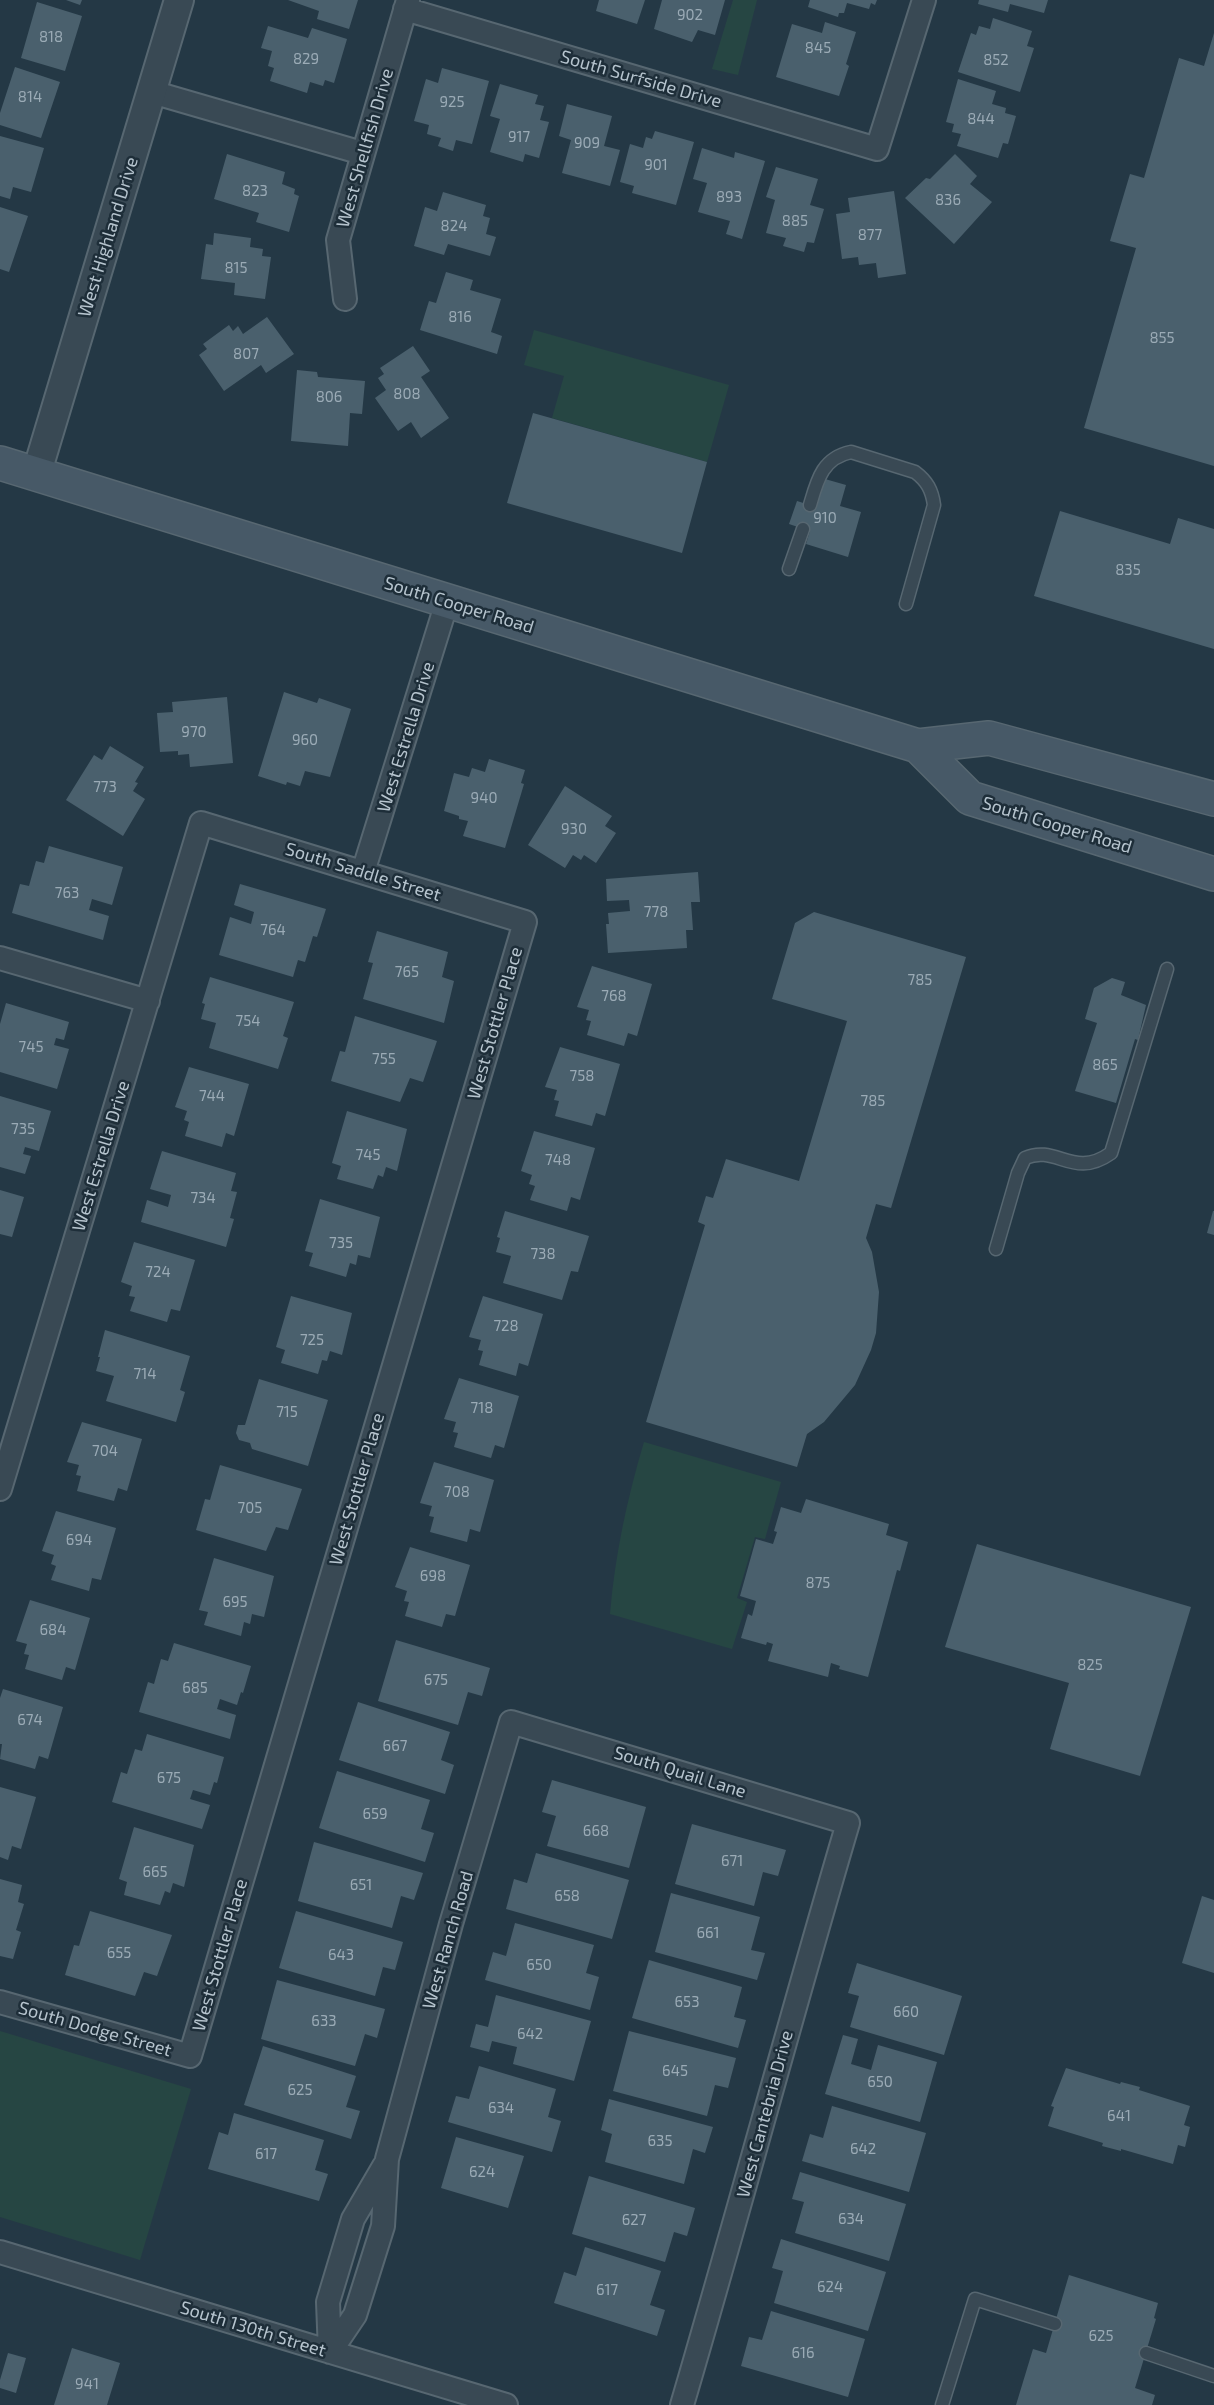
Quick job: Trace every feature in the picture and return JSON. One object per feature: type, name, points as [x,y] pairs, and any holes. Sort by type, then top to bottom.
[{"type":"main road","name":"South Cooper Road","points":[[0,463],[918,746],[989,738],[1214,799]]},
{"type":"main road","name":"South Cooper Road","points":[[918,746],[970,798],[1214,874]]},
{"type":"street","name":"West Highland Drive","points":[[36,475],[179,0]]},
{"type":"street","name":"South Surfside Drive","points":[[407,5],[877,149],[924,0]]},
{"type":"street","name":"West Shellfish Drive","points":[[345,299],[338,240],[407,5]]},
{"type":"street","points":[[152,92],[362,153]]},
{"type":"street","name":"West Estrella Drive","points":[[363,872],[447,602]]},
{"type":"street","name":"West Estrella Drive","points":[[0,1489],[201,823]]},
{"type":"street","name":"South Saddle Street","points":[[201,823],[525,922]]},
{"type":"street","name":"West Stottler Place","points":[[190,2056],[525,922]]},
{"type":"street","points":[[0,958],[148,1000]]},
{"type":"street","name":"South Quail Lane","points":[[511,1722],[848,1823]]},
{"type":"street","name":"West Ranch Road","points":[[330,2352],[356,2315],[383,2226],[387,2159],[448,1935],[511,1722]]},
{"type":"street","name":"West Cantebria Drive","points":[[682,2405],[848,1823]]},
{"type":"street","name":"South Dodge Street","points":[[0,2002],[190,2056]]},
{"type":"street","name":"West Ranch Road","points":[[330,2352],[328,2302],[353,2219],[387,2159]]},
{"type":"street","name":"South 130th Street","points":[[0,2252],[506,2405]]},
{"type":"lane","points":[[810,505],[823,468],[842,454],[850,452],[915,472],[922,477],[933,494],[934,505],[906,604]]},
{"type":"lane","points":[[789,569],[803,529]]},
{"type":"lane","points":[[996,1249],[1025,1158],[1045,1155],[1080,1165],[1092,1164],[1111,1153],[1167,969]]},
{"type":"lane","points":[[942,2405],[975,2299],[1055,2324]]},
{"type":"lane","points":[[1146,2353],[1214,2376]]},
{"type":"green space","points":[[733,0],[757,0],[738,75],[712,69]]},
{"type":"green space","points":[[534,330],[729,385],[707,462],[552,418],[564,376],[524,365]]},
{"type":"green space","points":[[644,1442],[781,1482],[765,1539],[755,1537],[737,1598],[747,1602],[732,1649],[610,1614],[623,1527]]},
{"type":"green space","points":[[0,2031],[191,2089],[140,2260],[0,2217]]},
{"type":"building","points":[[66,0],[82,0],[80,5]]},
{"type":"building","points":[[288,0],[358,0],[349,29],[317,19],[319,11]]},
{"type":"building","points":[[599,0],[645,0],[637,24],[596,11]]},
{"type":"building","points":[[662,0],[725,0],[715,35],[698,30],[692,42],[654,29]]},
{"type":"building","points":[[810,0],[877,0],[875,5],[871,3],[869,9],[847,3],[844,13],[839,13],[838,17],[808,7]]},
{"type":"building","points":[[979,0],[1048,0],[1044,13],[1010,4],[1008,12],[978,4]]},
{"type":"building","points":[[37,2],[82,16],[65,71],[21,58]]},
{"type":"building","points":[[993,18],[1032,31],[1027,46],[1034,48],[1020,92],[958,72],[971,33],[976,35],[979,26],[990,29]]},
{"type":"building","points":[[825,22],[856,32],[846,64],[849,66],[839,96],[776,77],[792,24],[822,33]]},
{"type":"building","points":[[268,26],[308,38],[312,28],[347,39],[334,83],[325,80],[323,86],[310,82],[307,93],[270,81],[274,68],[268,66],[272,51],[261,48]]},
{"type":"building","points":[[1214,33],[1214,466],[1084,428],[1136,248],[1110,241],[1130,174],[1144,178],[1179,58],[1204,66]]},
{"type":"building","points":[[15,67],[60,82],[41,138],[0,125],[0,113]]},
{"type":"building","points":[[442,68],[489,81],[472,144],[456,140],[453,151],[438,146],[441,138],[427,134],[429,125],[414,121],[426,79],[438,83]]},
{"type":"building","points":[[958,79],[996,91],[992,104],[1006,108],[1005,113],[1016,116],[1008,144],[1003,143],[998,158],[957,146],[961,134],[952,132],[954,124],[946,122]]},
{"type":"building","points":[[500,84],[538,95],[535,104],[544,106],[540,120],[549,122],[539,158],[525,154],[523,162],[490,152],[500,119],[490,116]]},
{"type":"building","points":[[567,104],[612,116],[604,146],[620,150],[610,186],[562,173],[571,140],[559,136]]},
{"type":"building","points":[[655,131],[694,142],[676,205],[632,193],[634,186],[620,182],[630,144],[643,148],[646,137],[652,139]]},
{"type":"building","points":[[0,136],[44,148],[31,192],[13,187],[10,199],[0,196]]},
{"type":"building","points":[[702,148],[734,158],[735,152],[765,161],[742,239],[726,234],[730,221],[698,212],[707,183],[693,179]]},
{"type":"building","points":[[227,154],[285,172],[282,184],[295,189],[294,194],[299,196],[289,232],[256,222],[259,213],[214,199]]},
{"type":"building","points":[[955,154],[977,176],[970,184],[992,202],[954,244],[905,198],[926,178],[930,179]]},
{"type":"building","points":[[776,167],[818,179],[810,205],[824,209],[814,243],[807,242],[804,252],[783,246],[786,238],[766,233],[775,200],[766,197]]},
{"type":"building","points":[[894,191],[906,274],[878,278],[876,263],[859,265],[858,257],[842,259],[836,214],[850,212],[848,198]]},
{"type":"building","points":[[443,192],[486,205],[483,216],[490,218],[486,234],[496,237],[490,256],[448,244],[444,255],[414,246],[425,207],[437,211]]},
{"type":"building","points":[[0,207],[28,216],[9,272],[0,269]]},
{"type":"building","points":[[214,233],[251,238],[250,247],[263,249],[262,256],[271,257],[265,299],[234,295],[235,283],[201,279],[206,244],[213,245]]},
{"type":"building","points":[[446,272],[473,280],[470,290],[501,299],[491,332],[502,336],[497,354],[420,330],[429,301],[436,303]]},
{"type":"building","points":[[267,317],[294,354],[266,373],[261,365],[224,391],[199,355],[207,349],[203,344],[229,325],[233,331],[238,326],[243,334]]},
{"type":"building","points":[[413,346],[430,371],[421,377],[449,418],[421,438],[411,422],[398,431],[375,398],[386,390],[378,378],[384,374],[380,368]]},
{"type":"building","points":[[297,370],[317,372],[318,377],[365,381],[362,414],[350,413],[348,446],[291,441]]},
{"type":"building","points":[[533,413],[707,462],[682,553],[507,503]]},
{"type":"building","points":[[825,479],[846,485],[840,506],[861,512],[848,557],[806,544],[810,531],[789,524],[797,501],[816,507]]},
{"type":"building","points":[[1060,511],[1170,544],[1178,518],[1214,529],[1214,649],[1034,596]]},
{"type":"building","points":[[284,692],[317,703],[319,698],[351,709],[330,777],[305,771],[300,786],[287,782],[286,785],[258,776]]},
{"type":"building","points":[[227,697],[233,763],[190,767],[189,754],[178,755],[178,751],[160,752],[157,713],[173,712],[172,702]]},
{"type":"building","points":[[110,746],[144,767],[135,782],[138,783],[133,791],[145,799],[123,836],[66,800],[94,755],[102,760]]},
{"type":"building","points":[[489,759],[525,770],[521,783],[524,784],[505,848],[463,836],[468,821],[444,811],[454,773],[469,777],[472,768],[485,772]]},
{"type":"building","points":[[565,786],[612,816],[605,826],[616,833],[596,863],[584,855],[581,860],[573,855],[565,868],[528,845]]},
{"type":"building","points":[[49,846],[123,867],[112,905],[92,899],[89,910],[109,916],[103,940],[12,913],[20,884],[29,886],[36,861],[44,863]]},
{"type":"building","points":[[698,872],[700,902],[691,902],[693,930],[686,930],[687,948],[608,953],[606,924],[609,924],[608,913],[630,911],[629,900],[607,901],[606,879]]},
{"type":"building","points":[[240,884],[326,909],[317,937],[313,936],[305,962],[298,960],[293,977],[219,955],[230,917],[251,924],[254,912],[234,905]]},
{"type":"building","points":[[814,912],[966,957],[891,1208],[876,1204],[866,1238],[872,1252],[879,1292],[876,1333],[871,1350],[855,1385],[824,1422],[807,1434],[797,1467],[646,1422],[705,1225],[698,1222],[706,1196],[713,1198],[726,1159],[799,1181],[847,1021],[772,999],[795,923]]},
{"type":"building","points":[[377,931],[448,952],[442,977],[454,981],[444,1023],[363,999],[373,963],[368,962]]},
{"type":"building","points":[[592,966],[652,984],[637,1036],[628,1033],[624,1046],[587,1035],[591,1021],[586,1020],[589,1010],[577,1007]]},
{"type":"building","points":[[210,977],[294,1002],[283,1036],[288,1038],[278,1069],[209,1048],[216,1023],[201,1019],[205,1004],[202,1003]]},
{"type":"building","points":[[1112,978],[1125,982],[1121,995],[1146,1005],[1138,1040],[1135,1039],[1116,1103],[1075,1091],[1097,1023],[1085,1019],[1094,988]]},
{"type":"building","points":[[6,1003],[69,1022],[64,1040],[56,1038],[54,1045],[69,1049],[57,1089],[0,1072],[0,1024]]},
{"type":"building","points":[[355,1016],[437,1041],[423,1082],[410,1078],[400,1102],[331,1081],[340,1051],[345,1052]]},
{"type":"building","points":[[560,1047],[620,1064],[605,1116],[596,1113],[592,1126],[555,1116],[559,1101],[554,1100],[557,1090],[545,1087]]},
{"type":"building","points":[[189,1067],[249,1084],[234,1136],[226,1133],[222,1147],[185,1136],[189,1122],[184,1120],[187,1111],[175,1107]]},
{"type":"building","points":[[0,1096],[51,1111],[39,1151],[25,1147],[23,1154],[31,1156],[25,1174],[0,1167]]},
{"type":"building","points":[[347,1111],[407,1129],[397,1171],[386,1167],[383,1177],[378,1175],[373,1189],[337,1179],[341,1166],[332,1163]]},
{"type":"building","points":[[534,1131],[595,1148],[580,1200],[571,1197],[567,1211],[530,1200],[535,1186],[529,1184],[532,1175],[521,1171]]},
{"type":"building","points":[[162,1151],[236,1173],[231,1191],[237,1192],[230,1218],[234,1219],[226,1247],[141,1222],[147,1200],[168,1207],[171,1195],[150,1189]]},
{"type":"building","points":[[0,1190],[24,1197],[12,1237],[0,1234]]},
{"type":"building","points":[[320,1199],[380,1217],[370,1258],[358,1255],[356,1265],[350,1263],[346,1277],[309,1266],[313,1253],[305,1251]]},
{"type":"building","points":[[505,1211],[589,1236],[578,1272],[571,1271],[562,1300],[503,1283],[511,1256],[496,1252],[500,1238],[497,1237]]},
{"type":"building","points":[[1214,1211],[1214,1235],[1207,1233]]},
{"type":"building","points":[[134,1242],[195,1260],[180,1311],[171,1309],[167,1322],[130,1311],[135,1297],[129,1296],[132,1286],[121,1282]]},
{"type":"building","points":[[291,1296],[352,1313],[342,1355],[330,1351],[327,1361],[322,1360],[318,1374],[281,1363],[285,1350],[276,1347]]},
{"type":"building","points":[[483,1296],[543,1314],[528,1366],[519,1363],[516,1376],[479,1365],[483,1351],[478,1350],[481,1340],[469,1337]]},
{"type":"building","points":[[105,1330],[190,1356],[180,1390],[185,1392],[176,1422],[106,1401],[114,1376],[96,1371]]},
{"type":"building","points":[[459,1378],[519,1396],[504,1448],[495,1445],[491,1458],[454,1447],[458,1433],[453,1432],[456,1422],[444,1419]]},
{"type":"building","points":[[259,1379],[328,1400],[308,1466],[252,1449],[250,1443],[239,1440],[236,1433],[238,1425],[245,1425]]},
{"type":"building","points":[[82,1422],[142,1439],[127,1491],[118,1488],[114,1501],[77,1491],[81,1476],[76,1475],[79,1465],[67,1462]]},
{"type":"building","points":[[434,1462],[494,1480],[480,1532],[470,1529],[467,1542],[430,1532],[434,1517],[429,1516],[432,1506],[420,1503]]},
{"type":"building","points":[[220,1465],[302,1489],[288,1530],[276,1527],[266,1551],[196,1530],[205,1499],[210,1500]]},
{"type":"building","points":[[806,1499],[889,1524],[886,1535],[908,1542],[900,1571],[897,1570],[868,1677],[839,1669],[840,1666],[831,1663],[828,1677],[768,1661],[773,1644],[767,1642],[766,1645],[741,1638],[748,1614],[752,1616],[756,1601],[740,1596],[756,1539],[773,1544],[781,1507],[801,1513]]},
{"type":"building","points":[[56,1511],[116,1528],[101,1580],[92,1578],[89,1591],[51,1580],[56,1566],[51,1564],[54,1555],[42,1551]]},
{"type":"building","points":[[977,1544],[1191,1607],[1140,1776],[1050,1749],[1069,1683],[945,1647]]},
{"type":"building","points":[[410,1547],[470,1565],[455,1616],[446,1614],[442,1627],[405,1616],[409,1602],[404,1601],[407,1591],[395,1587]]},
{"type":"building","points":[[214,1558],[274,1576],[264,1617],[252,1614],[250,1624],[244,1622],[241,1636],[204,1625],[208,1612],[199,1610]]},
{"type":"building","points":[[30,1600],[90,1618],[75,1670],[66,1667],[62,1680],[25,1669],[29,1655],[24,1654],[27,1644],[16,1641]]},
{"type":"building","points":[[396,1640],[490,1668],[482,1696],[468,1692],[458,1725],[378,1701]]},
{"type":"building","points":[[174,1643],[251,1666],[237,1705],[220,1699],[217,1709],[236,1715],[230,1739],[139,1712],[148,1682],[154,1684],[161,1659],[168,1661]]},
{"type":"building","points":[[3,1689],[63,1707],[48,1759],[39,1756],[35,1769],[0,1759],[2,1744],[0,1744],[0,1698]]},
{"type":"building","points":[[358,1702],[450,1732],[441,1760],[454,1765],[445,1794],[339,1760]]},
{"type":"building","points":[[147,1734],[224,1757],[217,1783],[214,1782],[210,1795],[193,1790],[190,1799],[210,1805],[202,1829],[112,1802],[121,1772],[127,1774],[135,1749],[142,1751]]},
{"type":"building","points":[[337,1771],[430,1800],[421,1829],[434,1833],[425,1862],[319,1828]]},
{"type":"building","points":[[552,1780],[646,1807],[629,1868],[547,1846],[556,1816],[542,1812]]},
{"type":"building","points":[[0,1787],[36,1797],[21,1849],[12,1846],[8,1860],[0,1857]]},
{"type":"building","points":[[692,1824],[786,1850],[778,1876],[763,1872],[754,1906],[675,1884]]},
{"type":"building","points":[[134,1827],[194,1845],[184,1887],[173,1883],[170,1893],[165,1891],[160,1905],[124,1895],[127,1882],[119,1879]]},
{"type":"building","points":[[314,1842],[423,1873],[414,1900],[401,1896],[392,1928],[298,1901]]},
{"type":"building","points":[[536,1853],[629,1880],[612,1939],[506,1909],[514,1879],[527,1883]]},
{"type":"building","points":[[0,1879],[22,1885],[18,1902],[24,1904],[16,1930],[21,1932],[13,1959],[0,1956]]},
{"type":"building","points":[[671,1893],[760,1917],[751,1950],[765,1953],[757,1980],[655,1952]]},
{"type":"building","points":[[1202,1896],[1214,1900],[1214,1973],[1182,1963]]},
{"type":"building","points":[[90,1911],[172,1935],[157,1976],[144,1972],[135,1996],[65,1975],[74,1945],[79,1946]]},
{"type":"building","points":[[296,1911],[403,1942],[395,1970],[383,1967],[375,1996],[279,1968]]},
{"type":"building","points":[[515,1923],[594,1945],[586,1973],[599,1977],[590,2010],[485,1980],[493,1952],[506,1956]]},
{"type":"building","points":[[649,1960],[742,1987],[734,2017],[746,2020],[738,2048],[632,2018]]},
{"type":"building","points":[[857,1963],[962,1996],[944,2055],[850,2027],[859,1996],[848,1993]]},
{"type":"building","points":[[277,1980],[385,2009],[377,2038],[365,2034],[355,2066],[261,2039]]},
{"type":"building","points":[[496,1995],[591,2021],[574,2081],[513,2064],[517,2047],[492,2041],[489,2052],[470,2047],[476,2024],[488,2027]]},
{"type":"building","points":[[629,2031],[736,2058],[728,2088],[715,2085],[707,2116],[613,2091]]},
{"type":"building","points":[[843,2035],[858,2039],[851,2064],[871,2070],[878,2045],[937,2062],[920,2122],[825,2094]]},
{"type":"building","points":[[263,2046],[356,2076],[346,2107],[360,2111],[351,2139],[244,2105]]},
{"type":"building","points":[[479,2066],[556,2089],[548,2117],[561,2121],[552,2152],[448,2122],[456,2096],[469,2099]]},
{"type":"building","points":[[1066,2068],[1120,2084],[1121,2082],[1140,2087],[1139,2090],[1190,2106],[1184,2125],[1190,2127],[1185,2147],[1178,2145],[1173,2164],[1102,2146],[1103,2143],[1048,2126],[1054,2107],[1051,2106]]},
{"type":"building","points":[[609,2099],[713,2127],[705,2153],[693,2149],[684,2184],[605,2162],[612,2134],[601,2130]]},
{"type":"building","points":[[832,2106],[926,2133],[909,2192],[802,2161],[810,2134],[823,2138]]},
{"type":"building","points":[[234,2113],[324,2140],[315,2170],[328,2174],[319,2201],[208,2169],[219,2132],[228,2135]]},
{"type":"building","points":[[456,2137],[524,2156],[508,2208],[441,2188]]},
{"type":"building","points":[[800,2172],[906,2204],[889,2261],[795,2233],[804,2202],[792,2199]]},
{"type":"building","points":[[589,2176],[695,2208],[687,2236],[674,2232],[665,2262],[572,2234]]},
{"type":"building","points":[[781,2239],[886,2272],[868,2331],[774,2303],[783,2271],[772,2268]]},
{"type":"building","points":[[585,2247],[661,2271],[650,2305],[665,2310],[657,2336],[554,2303],[564,2272],[576,2276]]},
{"type":"building","points":[[1069,2275],[1158,2303],[1154,2318],[1156,2319],[1135,2388],[1155,2395],[1152,2405],[1016,2405],[1033,2349],[1046,2353]]},
{"type":"building","points":[[771,2311],[865,2339],[848,2397],[741,2366],[749,2337],[762,2340]]},
{"type":"building","points":[[72,2348],[120,2363],[107,2405],[54,2405]]},
{"type":"building","points":[[8,2353],[26,2358],[16,2393],[0,2388]]}]
